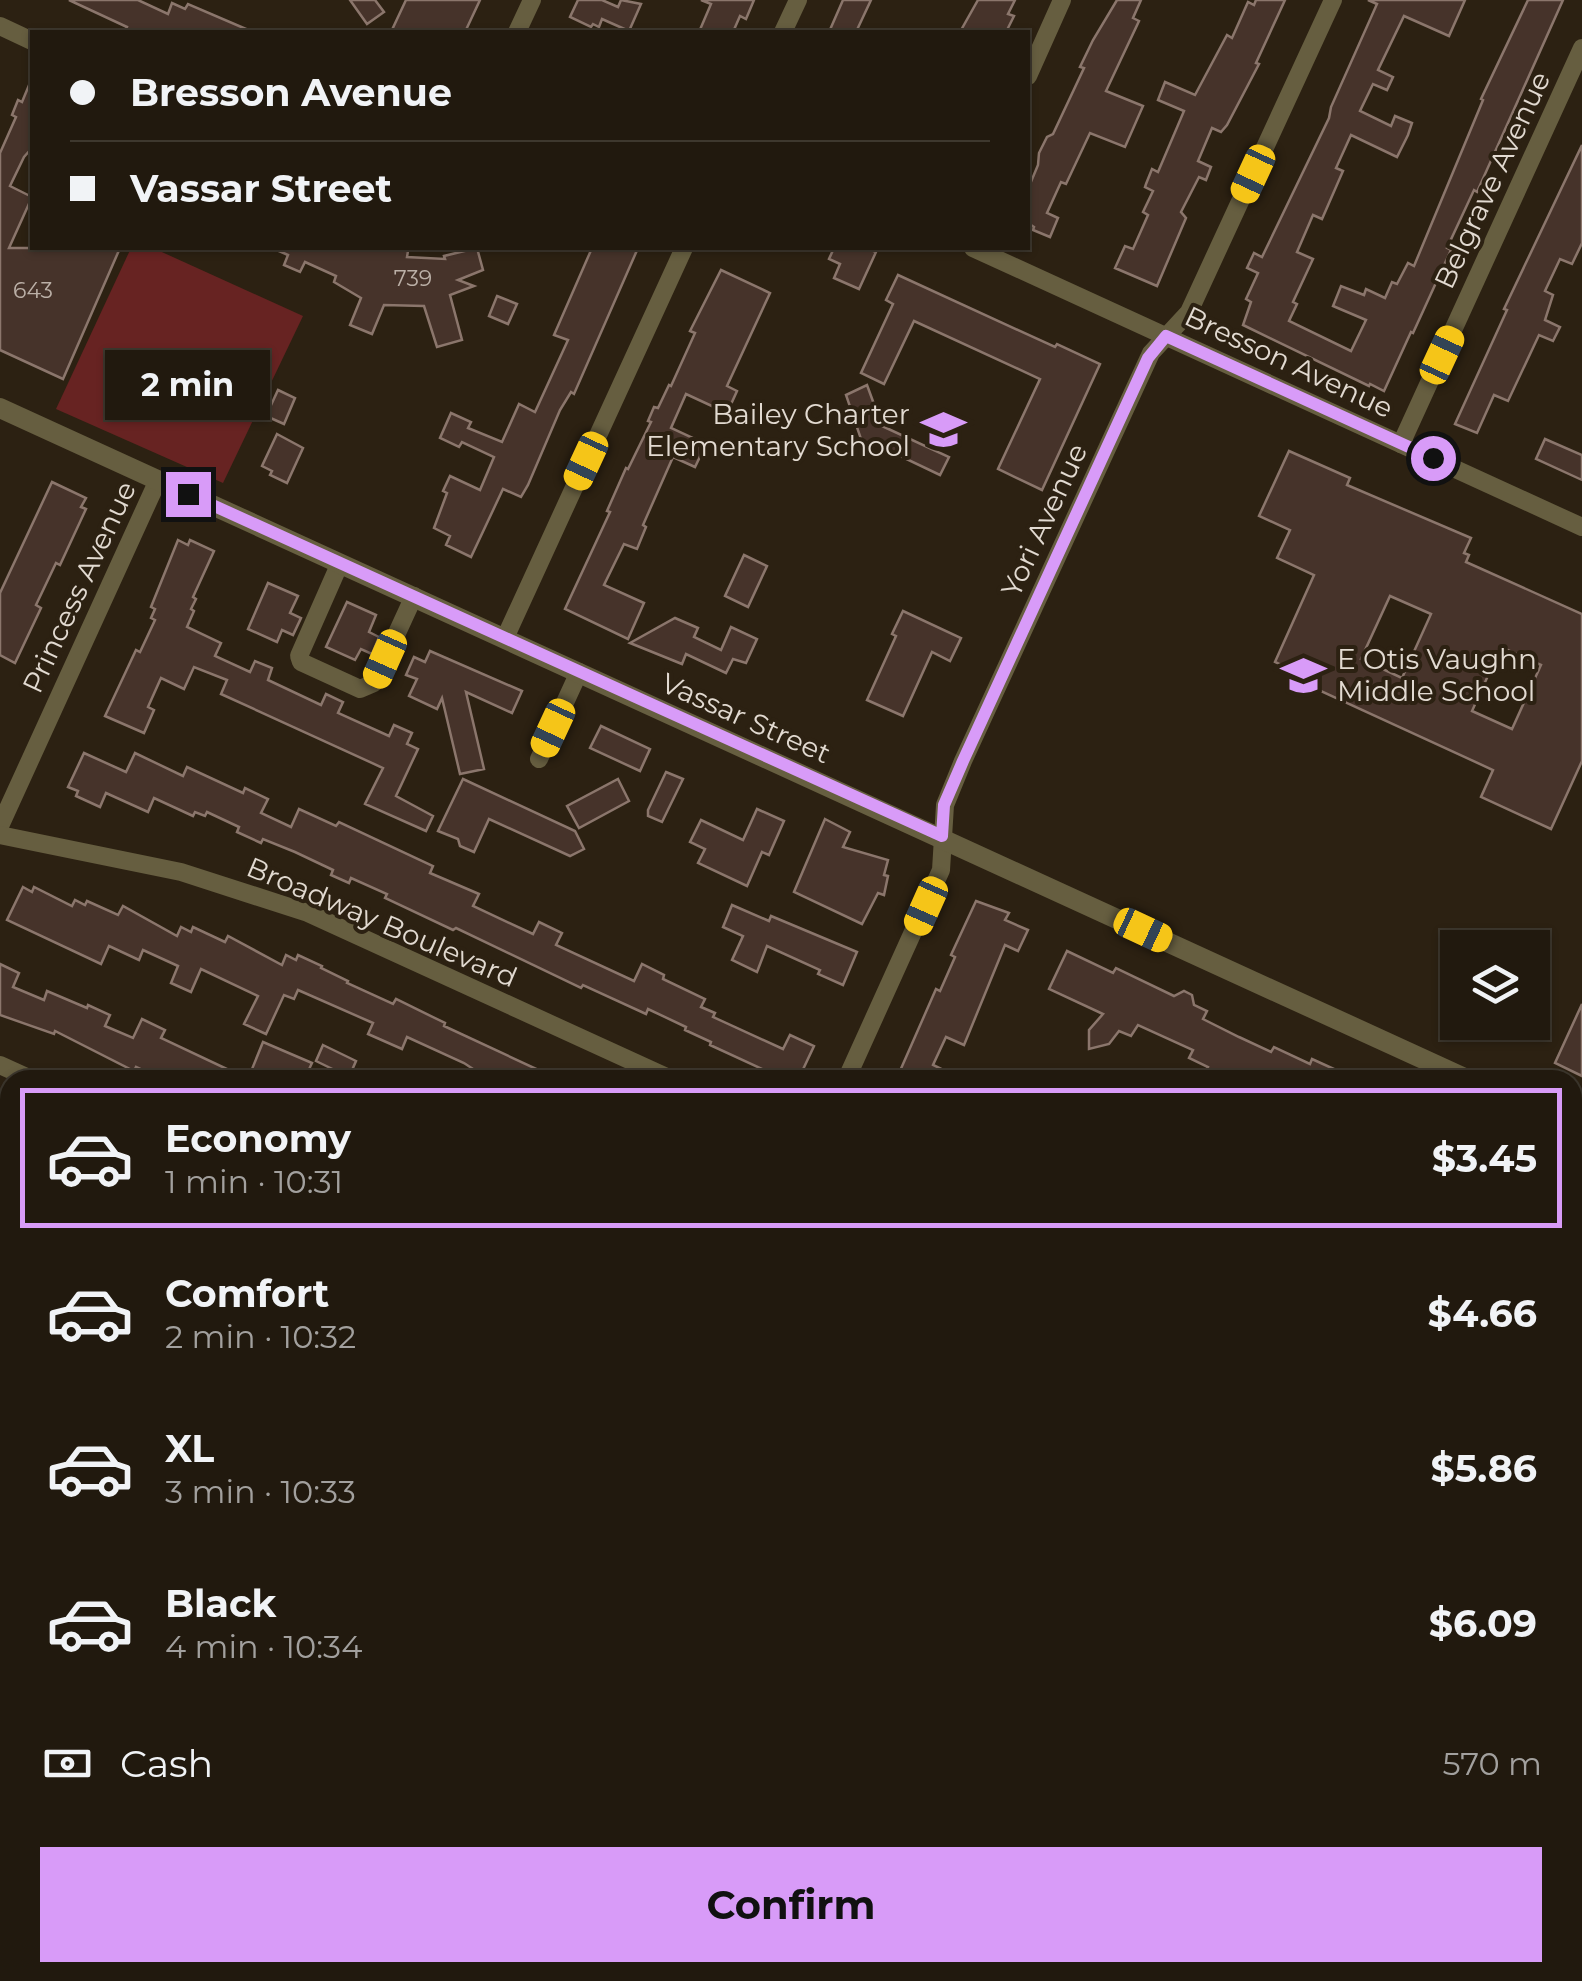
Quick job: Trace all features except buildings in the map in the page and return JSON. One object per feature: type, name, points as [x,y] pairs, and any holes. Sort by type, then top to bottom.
[{"type":"street","points":[[518,30],[532,0]]},
{"type":"street","points":[[784,30],[798,0]]},
{"type":"street","points":[[1030,72],[1062,0]]},
{"type":"street","name":"Yori Avenue","points":[[851,1070],[942,870],[944,805],[963,761],[1148,358],[1189,312],[1332,0]]},
{"type":"street","points":[[0,26],[30,40]]},
{"type":"street","name":"Belgrave Avenue","points":[[1401,444],[1582,48]]},
{"type":"street","points":[[506,638],[683,250]]},
{"type":"street","name":"Bresson Avenue","points":[[977,250],[1582,527]]},
{"type":"street","name":"Vassar Street","points":[[0,408],[1447,1070]]},
{"type":"street","name":"Princess Avenue","points":[[0,826],[158,480]]},
{"type":"street","points":[[340,563],[299,656],[301,662],[360,689],[374,684],[414,596]]},
{"type":"street","points":[[539,760],[579,672]]},
{"type":"street","name":"Broadway Boulevard","points":[[0,835],[181,872],[246,890],[308,913],[651,1070]]},
{"type":"shaded area","points":[[130,250],[157,250],[303,316],[223,483],[56,409]]},
{"type":"place","name":"Bailey Charter Elementary School","points":[[943,430]]},
{"type":"place","name":"E Otis Vaughn Middle School","points":[[1304,675]]},
{"type":"route","points":[[188,494],[942,836],[944,805],[963,761],[1148,358],[1166,336],[1433,458]]}]
